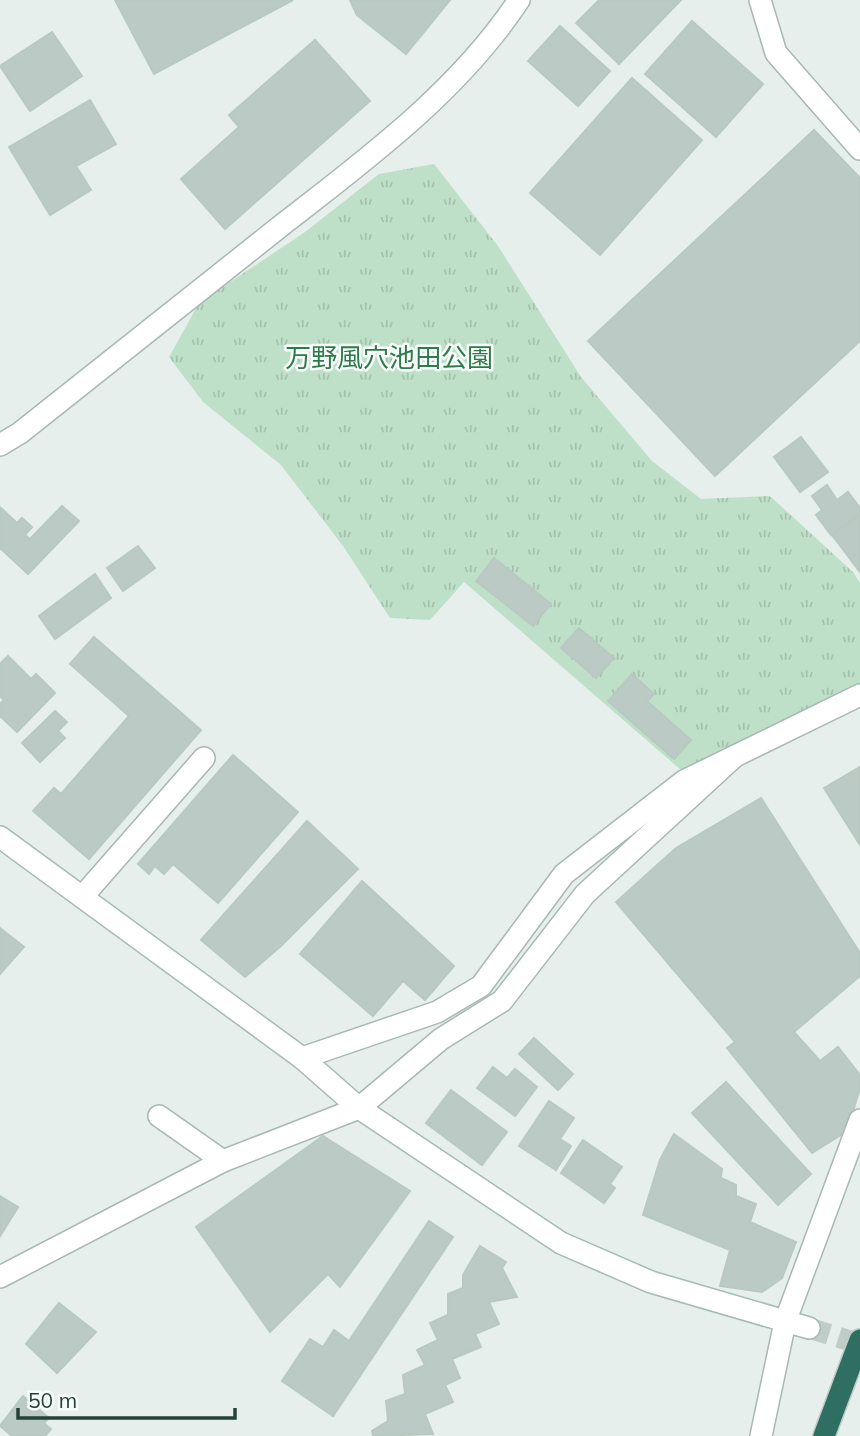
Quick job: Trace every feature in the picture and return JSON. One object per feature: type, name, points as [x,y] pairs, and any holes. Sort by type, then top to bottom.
[{"type":"highway","points":[[824,1436],[860,1340]]},
{"type":"street","points":[[0,445],[20,433],[361,163],[436,98],[501,27],[519,0]]},
{"type":"street","points":[[760,0],[776,53],[860,149]]},
{"type":"street","points":[[302,1058],[438,1012],[481,986],[565,874],[684,781],[860,695]]},
{"type":"street","points":[[0,1278],[223,1161],[359,1108],[441,1039],[502,1001],[585,894],[735,756]]},
{"type":"street","points":[[82,897],[204,758]]},
{"type":"street","points":[[0,837],[302,1058],[359,1108],[561,1243],[650,1282],[809,1328]]},
{"type":"street","points":[[159,1116],[223,1161]]},
{"type":"street","points":[[761,1436],[785,1322],[860,1120]]},
{"type":"green space","name":"万野風穴池田公園","points":[[434,164],[498,246],[581,377],[652,461],[701,499],[770,496],[853,572],[860,583],[860,687],[725,754],[681,770],[464,582],[430,620],[390,618],[343,546],[281,465],[203,402],[169,357],[199,303],[305,232],[379,174]]},
{"type":"building","points":[[115,0],[293,0],[154,74]]},
{"type":"building","points":[[350,0],[450,0],[406,54],[357,15]]},
{"type":"building","points":[[599,0],[681,0],[619,64],[576,23]]},
{"type":"building","points":[[692,21],[763,84],[716,137],[645,74]]},
{"type":"building","points":[[560,26],[610,71],[578,106],[528,61]]},
{"type":"building","points":[[52,32],[82,76],[30,111],[0,66]]},
{"type":"building","points":[[315,40],[370,101],[225,229],[181,179],[239,127],[229,115]]},
{"type":"building","points":[[632,78],[702,140],[600,255],[530,193]]},
{"type":"building","points":[[90,100],[116,144],[76,166],[91,190],[50,215],[9,147]]},
{"type":"building","points":[[814,130],[860,178],[860,341],[715,476],[588,341]]},
{"type":"building","points":[[801,437],[828,472],[800,492],[774,457]]},
{"type":"building","points":[[827,485],[837,500],[848,492],[860,508],[860,514],[831,535],[816,515],[822,510],[812,496]]},
{"type":"building","points":[[62,506],[79,521],[28,574],[0,548],[0,507],[17,523],[22,518],[32,527],[25,535],[30,539]]},
{"type":"building","points":[[859,516],[860,518],[860,572],[832,535]]},
{"type":"building","points":[[138,546],[155,568],[123,591],[107,568]]},
{"type":"building","points":[[494,558],[551,604],[533,626],[476,581]]},
{"type":"building","points":[[95,574],[111,598],[55,639],[39,616]]},
{"type":"building","points":[[579,628],[614,658],[596,678],[561,648]]},
{"type":"building","points":[[94,637],[201,730],[89,859],[33,811],[54,788],[61,794],[129,716],[70,664]]},
{"type":"building","points":[[8,656],[31,679],[36,674],[55,693],[17,732],[0,716],[0,704],[4,700],[0,696],[0,664]]},
{"type":"building","points":[[632,674],[654,694],[647,701],[691,740],[674,759],[608,701]]},
{"type":"building","points":[[55,711],[67,722],[58,731],[65,738],[40,762],[22,743]]},
{"type":"building","points":[[233,755],[298,812],[218,903],[173,864],[164,874],[155,866],[149,874],[138,864]]},
{"type":"building","points":[[860,767],[860,845],[824,788]]},
{"type":"building","points":[[761,798],[860,953],[860,976],[794,1032],[820,1061],[838,1047],[860,1075],[860,1088],[847,1131],[812,1153],[727,1048],[735,1042],[616,902],[676,848]]},
{"type":"building","points":[[307,821],[358,869],[281,946],[245,977],[201,940]]},
{"type":"building","points":[[362,881],[454,966],[425,1000],[403,981],[373,1016],[300,954]]},
{"type":"building","points":[[0,928],[24,947],[0,974]]},
{"type":"building","points":[[534,1038],[573,1074],[558,1090],[519,1054]]},
{"type":"building","points":[[493,1067],[507,1078],[515,1069],[537,1087],[515,1116],[477,1088]]},
{"type":"building","points":[[726,1082],[811,1174],[778,1205],[692,1113]]},
{"type":"building","points":[[451,1090],[507,1132],[482,1165],[426,1123]]},
{"type":"building","points":[[549,1101],[574,1118],[560,1139],[571,1146],[556,1170],[519,1146]]},
{"type":"building","points":[[674,1134],[722,1169],[721,1178],[736,1185],[736,1196],[756,1204],[750,1222],[796,1242],[782,1278],[762,1292],[720,1286],[730,1250],[643,1215],[660,1160]]},
{"type":"building","points":[[323,1136],[410,1191],[340,1287],[328,1274],[270,1332],[196,1227]]},
{"type":"building","points":[[583,1140],[622,1167],[610,1184],[615,1188],[604,1203],[561,1173]]},
{"type":"building","points":[[0,1196],[18,1207],[0,1236]]},
{"type":"building","points":[[429,1221],[453,1237],[333,1416],[282,1381],[310,1339],[323,1347],[334,1330],[349,1341]]},
{"type":"building","points":[[480,1246],[506,1262],[502,1268],[517,1297],[489,1302],[499,1324],[475,1334],[481,1347],[452,1359],[460,1378],[445,1385],[453,1402],[425,1414],[433,1434],[373,1436],[372,1431],[388,1421],[386,1401],[405,1394],[403,1375],[425,1365],[417,1350],[438,1340],[430,1323],[448,1315],[448,1294],[463,1288],[463,1275]]},
{"type":"building","points":[[59,1303],[96,1332],[57,1373],[26,1344]]},
{"type":"building","points":[[23,1396],[49,1418],[44,1423],[51,1429],[45,1436],[12,1436],[0,1426]]},
{"type":"tunnel","points":[[809,1328],[860,1344]]}]
